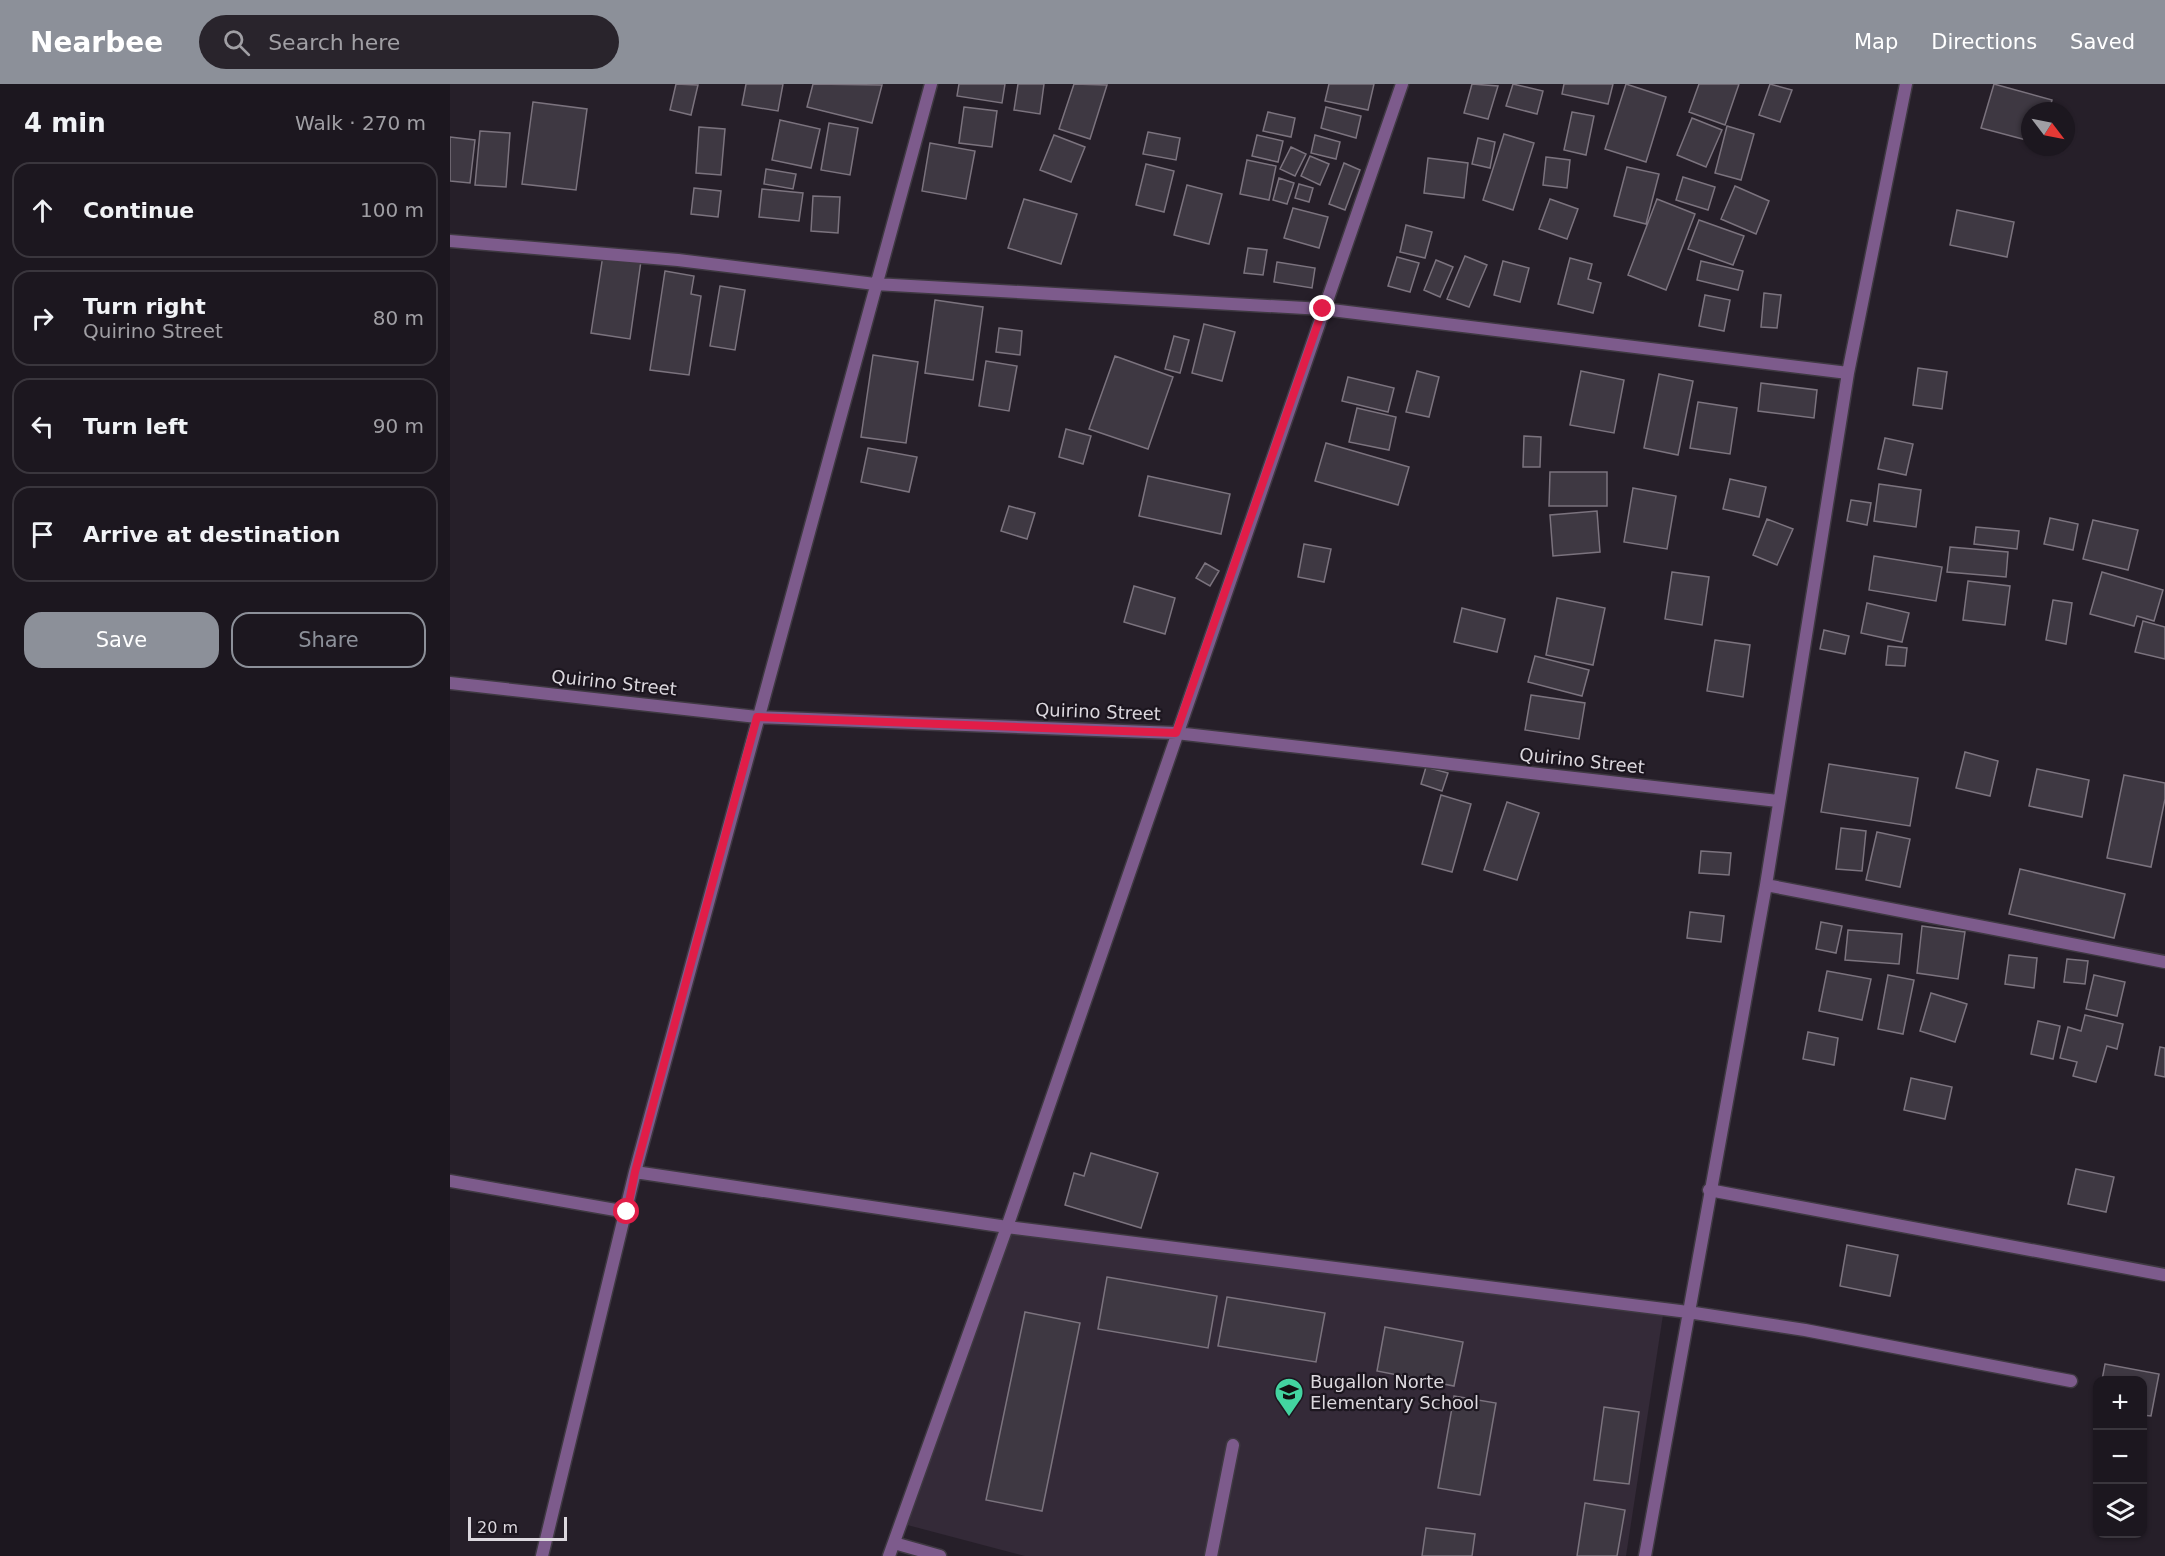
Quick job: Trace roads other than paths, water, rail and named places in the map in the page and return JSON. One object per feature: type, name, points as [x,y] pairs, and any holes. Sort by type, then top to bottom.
[{"type":"street","points":[[542,1556],[635,1172],[931,84]]},
{"type":"street","points":[[889,1556],[1007,1227],[1402,84]]},
{"type":"street","points":[[1645,1556],[1709,1190],[1766,885],[1848,373],[1906,84]]},
{"type":"street","points":[[450,241],[678,260],[875,284],[1323,309],[1848,373]]},
{"type":"street","name":"Quirino Street","points":[[450,682],[757,717],[1176,733],[1778,801]]},
{"type":"street","points":[[1766,885],[2165,962]]},
{"type":"street","points":[[635,1172],[1007,1227],[1688,1312],[1805,1330],[2071,1381]]},
{"type":"street","points":[[450,1181],[627,1212]]},
{"type":"street","points":[[1709,1190],[2165,1275]]},
{"type":"street","points":[[1211,1556],[1233,1445]]},
{"type":"street","points":[[894,1543],[940,1556]]},
{"type":"place","name":"Bugallon Norte Elementary School","points":[[1289,1418]]}]
